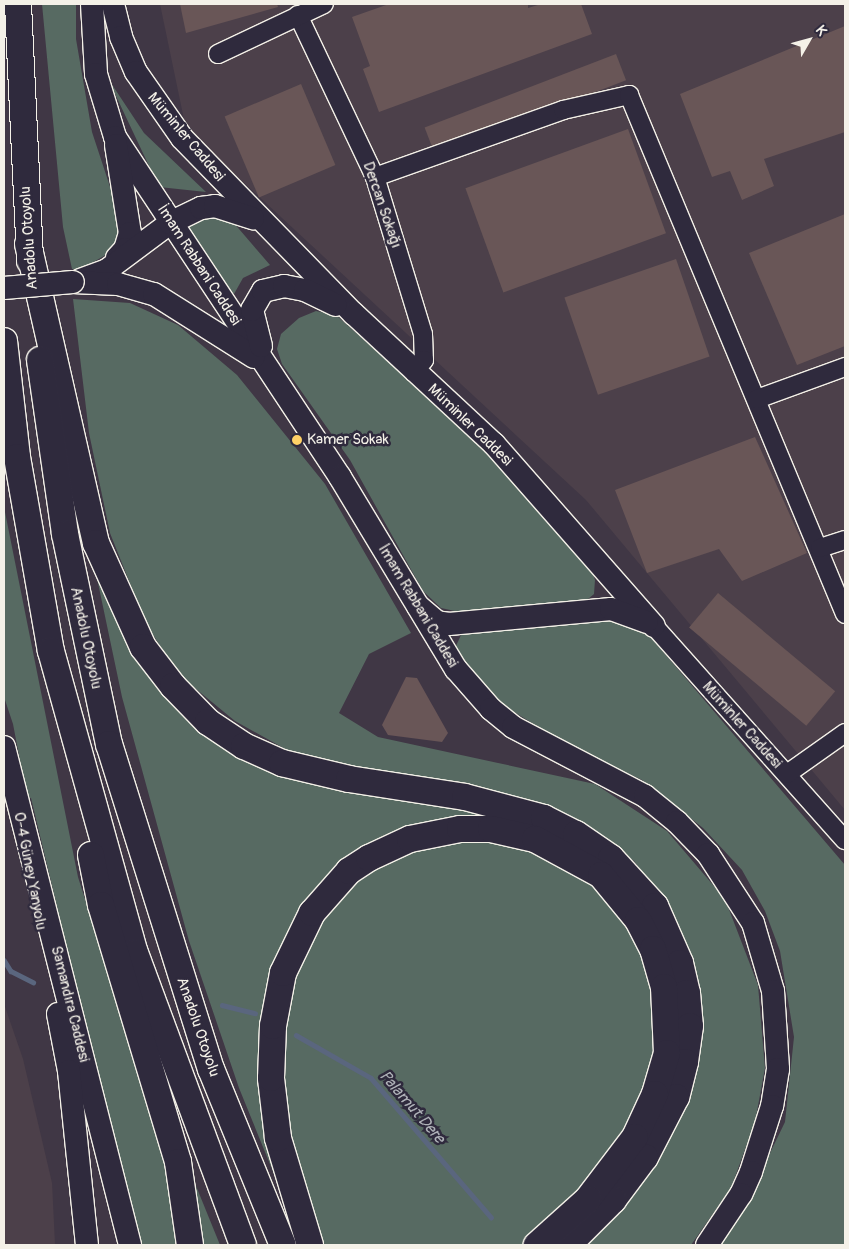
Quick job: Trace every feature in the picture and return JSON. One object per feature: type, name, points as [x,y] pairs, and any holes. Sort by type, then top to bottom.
[{"type":"highway","name":"Anadolu Otoyolu","points":[[18,4],[28,244],[65,534],[109,744],[211,1069],[283,1245]]},
{"type":"highway","points":[[28,244],[96,543],[143,647],[173,686],[208,722],[244,746],[282,763],[349,779],[465,797],[544,818],[576,834],[611,858],[655,906],[677,955],[687,993],[690,1026],[683,1071],[676,1097],[645,1157],[613,1200],[568,1245]]},
{"type":"highway","points":[[4,340],[17,457],[51,651],[101,905],[178,1162],[190,1245]]},
{"type":"highway","points":[[51,651],[135,953],[243,1245]]},
{"type":"highway","points":[[310,1245],[278,1138],[271,1078],[272,1026],[283,973],[312,913],[349,871],[410,839],[460,829],[490,829],[535,839],[601,875],[638,920],[653,949],[664,987],[667,1052],[656,1094],[635,1137],[588,1199],[537,1245]]},
{"type":"main road","name":"İmam Rabbani Caddesi","points":[[92,4],[96,74],[114,137],[345,486],[409,596],[456,669],[490,709],[513,727],[645,796],[677,822],[708,854],[753,923],[773,990],[778,1069],[772,1106],[751,1172],[742,1194],[707,1245]]},
{"type":"main road","name":"Müminler Caddesi","points":[[114,4],[121,37],[153,102],[261,221],[414,372],[494,444],[654,626]]},
{"type":"main road","points":[[106,270],[125,249],[130,233],[114,137]]},
{"type":"main road","points":[[73,282],[106,270],[170,223],[215,206],[261,221]]},
{"type":"main road","points":[[4,288],[73,282],[118,284],[154,294],[183,309],[270,370]]},
{"type":"main road","points":[[270,370],[252,323],[252,310],[263,291],[276,285],[305,290],[354,314]]},
{"type":"main road","points":[[593,609],[610,592],[601,564]]},
{"type":"main road","points":[[409,596],[437,622],[464,622],[593,609],[625,611],[654,626]]},
{"type":"main road","points":[[456,669],[446,649],[446,639],[464,622]]},
{"type":"main road","name":"O-4 Güney Yanyolu","points":[[6,755],[69,1071],[86,1245]]},
{"type":"main road","name":"Samandıra Caddesi","points":[[6,755],[130,1245]]},
{"type":"street","points":[[218,54],[324,4]]},
{"type":"street","name":"Dercan Sokağı","points":[[298,15],[375,177],[423,334],[424,360],[414,372]]},
{"type":"street","points":[[375,177],[562,110],[629,95],[820,548],[845,614]]},
{"type":"street","points":[[757,399],[845,367]]},
{"type":"street","points":[[820,548],[845,540]]},
{"type":"street","name":"Müminler Caddesi","points":[[654,626],[845,840]]},
{"type":"street","points":[[787,774],[845,733]]},
{"type":"shaded area","points":[[160,4],[845,4],[845,810],[586,500],[186,129]]},
{"type":"shaded area","points":[[4,1004],[23,1059],[52,1183],[55,1245],[4,1245]]},
{"type":"green space","points":[[42,4],[76,4],[76,39],[92,132],[121,220],[121,238],[111,252],[81,269],[72,269],[63,227]]},
{"type":"green space","points":[[107,77],[144,133],[206,192],[159,187]]},
{"type":"green space","points":[[201,213],[233,222],[270,265],[243,278],[234,294],[180,224]]},
{"type":"green space","points":[[73,299],[130,303],[178,325],[237,375],[325,484],[411,633],[369,654],[339,713],[378,737],[595,784],[667,831],[725,899],[758,985],[765,1068],[755,1122],[731,1188],[691,1245],[581,1245],[694,971],[683,936],[665,903],[634,861],[573,818],[517,798],[303,759],[235,721],[179,675],[146,624],[110,533],[89,433]]},
{"type":"green space","points":[[316,311],[336,315],[486,449],[590,565],[595,580],[594,594],[581,605],[464,613],[441,608],[423,591],[350,460],[282,364],[277,349],[281,334],[299,318]]},
{"type":"green space","points":[[4,507],[78,877],[166,1153],[182,1245],[138,1245],[31,798],[27,797],[13,724],[4,697]]},
{"type":"green space","points":[[94,564],[204,732],[450,804],[530,822],[666,944],[653,1120],[661,946],[529,828],[365,850],[266,998],[287,1206],[239,1088],[189,941],[122,697]]},
{"type":"green space","points":[[595,620],[636,620],[845,865],[845,1245],[717,1245],[740,1215],[785,1122],[794,1037],[780,951],[765,911],[742,870],[703,828],[642,780],[568,745],[501,704],[462,664],[455,648],[461,635]]},
{"type":"green space","points":[[440,840],[510,840],[568,863],[619,907],[650,967],[656,1055],[629,1129],[573,1199],[525,1245],[321,1245],[292,1151],[283,1100],[282,1018],[306,942],[352,882],[378,863]]},
{"type":"green space","points":[[194,1181],[220,1245],[197,1245]]},
{"type":"building","points":[[180,4],[277,4],[278,7],[186,33]]},
{"type":"building","points":[[389,4],[528,4],[528,8],[541,4],[581,4],[592,34],[379,112],[363,69],[370,66],[352,17]]},
{"type":"building","points":[[845,26],[845,132],[764,159],[774,186],[742,200],[730,171],[712,177],[680,94]]},
{"type":"building","points":[[616,54],[626,80],[435,154],[425,127]]},
{"type":"building","points":[[301,84],[335,165],[259,197],[225,116]]},
{"type":"building","points":[[628,129],[666,233],[503,292],[465,188]]},
{"type":"building","points":[[845,214],[845,346],[797,365],[749,253]]},
{"type":"building","points":[[676,259],[710,356],[598,395],[564,297]]},
{"type":"building","points":[[755,437],[807,553],[742,581],[719,549],[647,573],[615,490]]},
{"type":"building","points":[[718,593],[835,691],[806,726],[689,627]]},
{"type":"building","points":[[406,677],[417,678],[448,733],[442,742],[388,735],[382,725]]},
{"type":"waterway","name":"Palamut Dere","points":[[4,960],[11,971],[33,982]]},
{"type":"waterway","name":"Palamut Dere","points":[[222,1005],[255,1013]]},
{"type":"waterway","name":"Palamut Dere","points":[[296,1035],[371,1078],[491,1217]]},
{"type":"place","name":"Kamer Sokak","points":[[297,440]]}]
